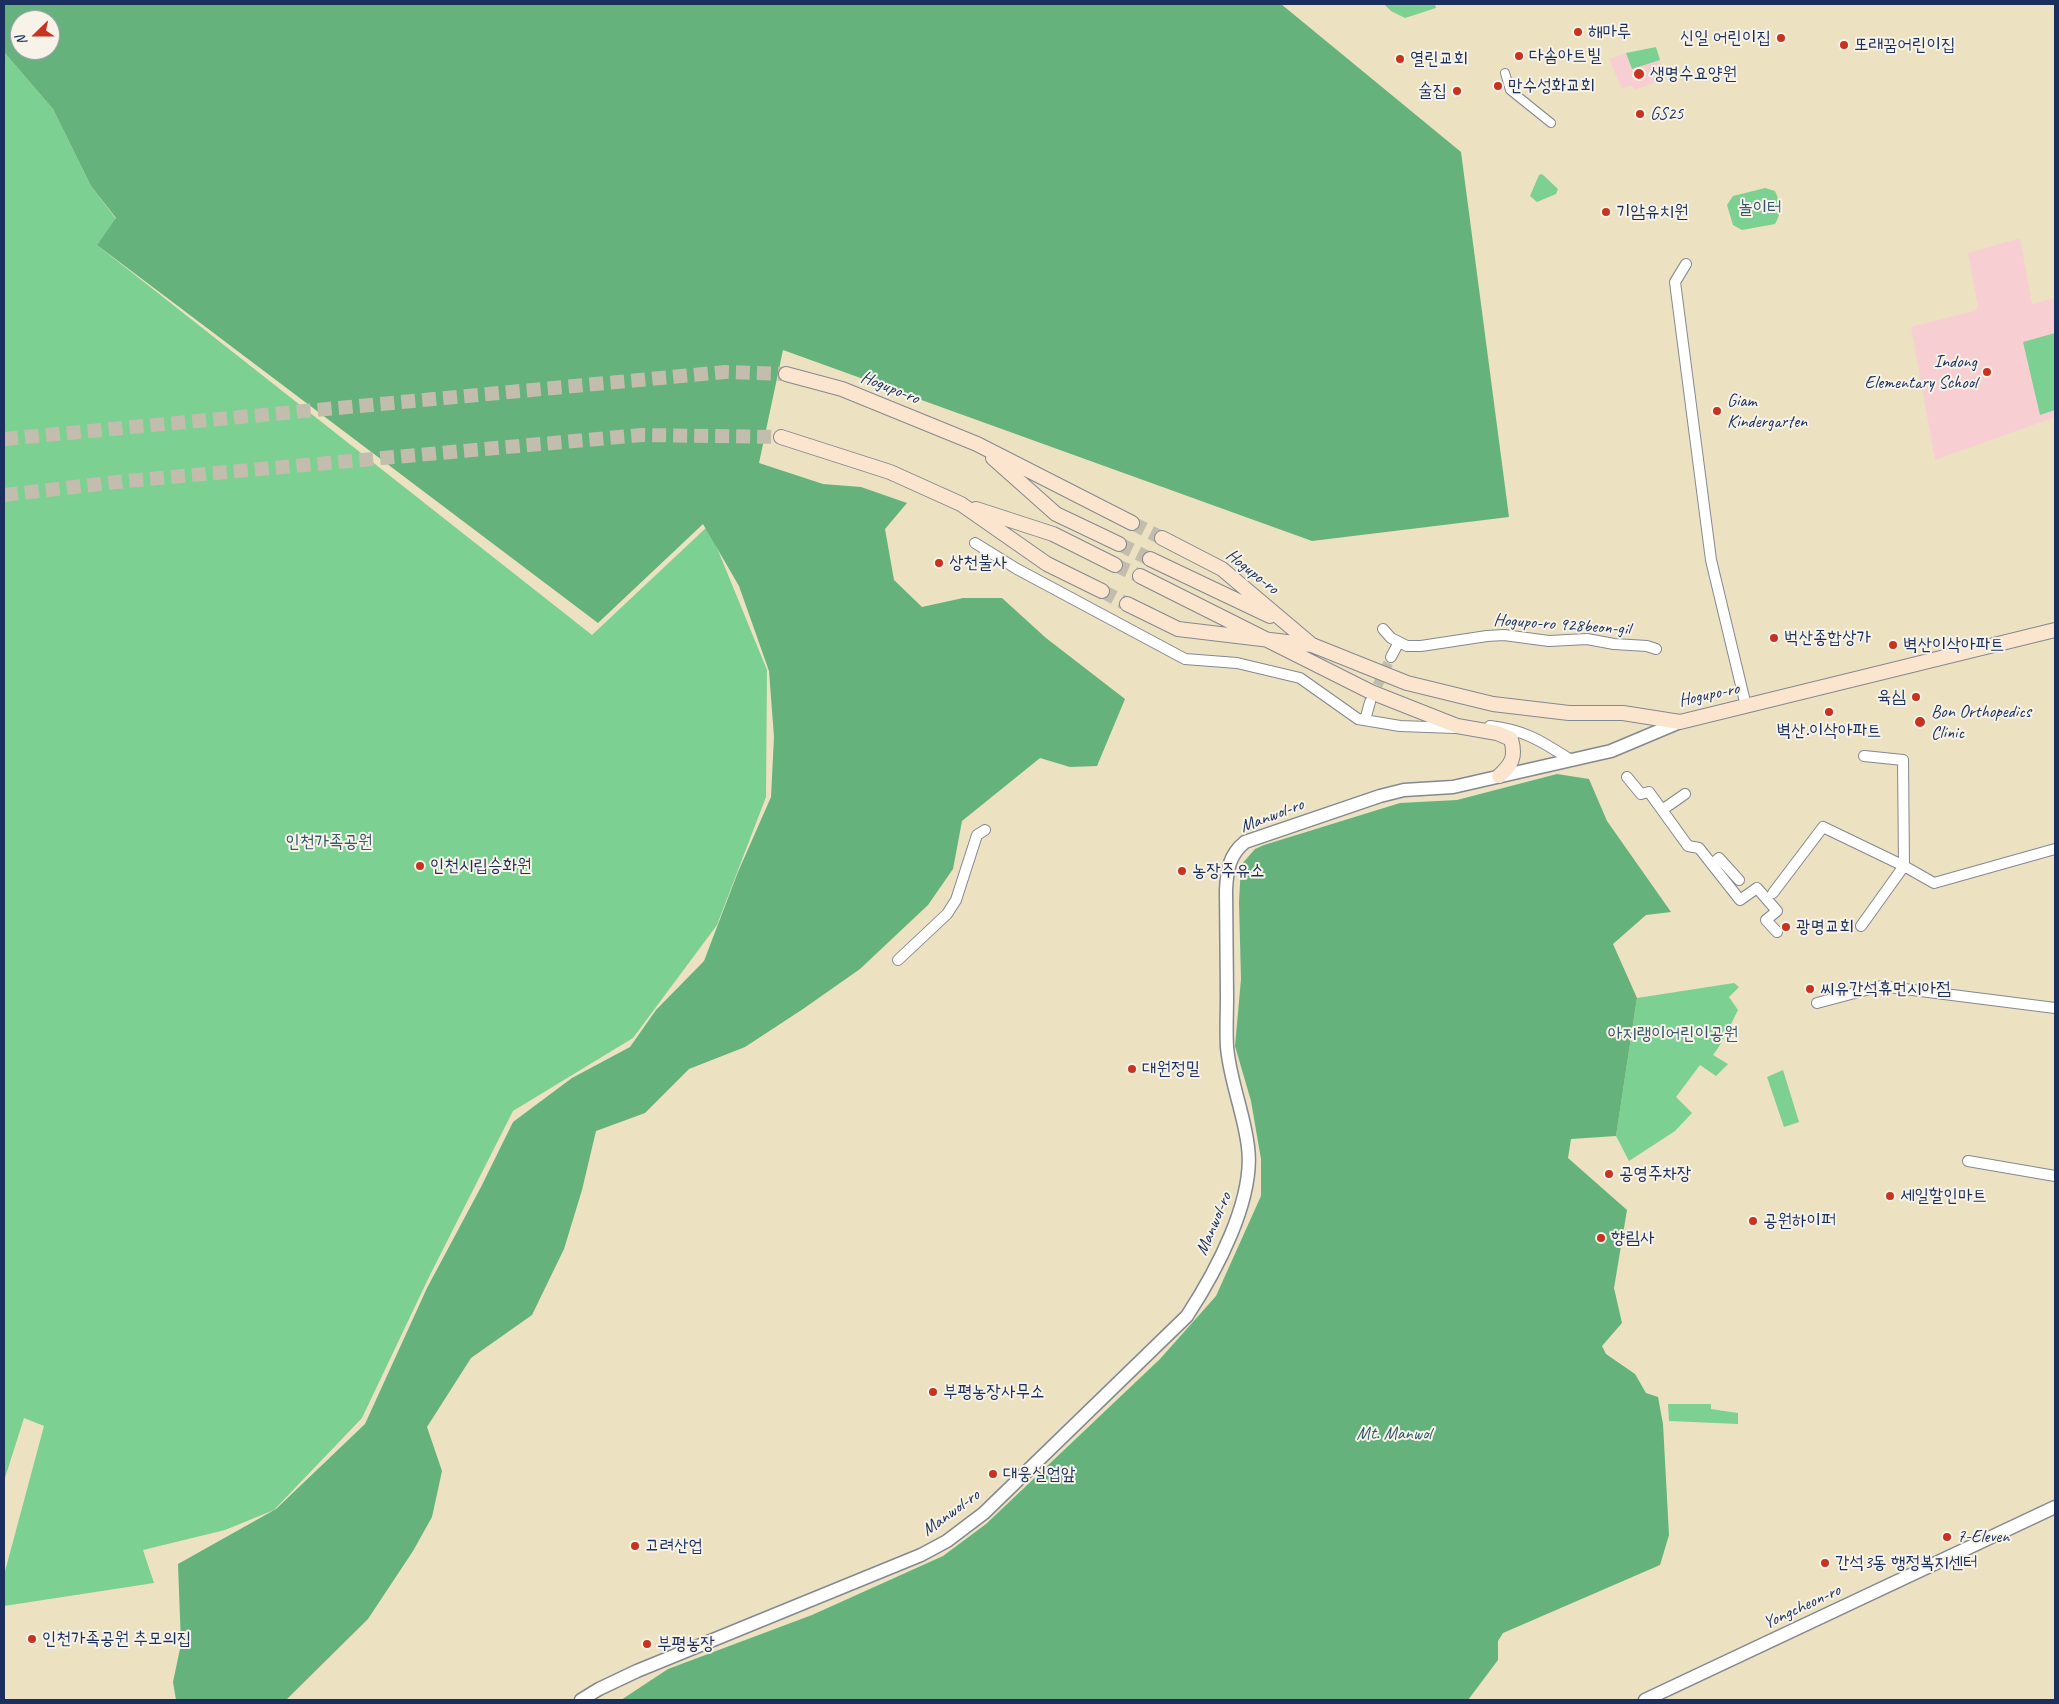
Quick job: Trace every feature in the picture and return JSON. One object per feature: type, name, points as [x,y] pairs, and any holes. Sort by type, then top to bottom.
[{"type":"main road","name":"Hogupo-ro","points":[[786,374],[842,390],[977,444],[1132,523]]},
{"type":"main road","points":[[781,437],[890,472],[962,504],[1053,534],[1115,564]]},
{"type":"main road","name":"Hogupo-ro","points":[[977,444],[1056,514],[1119,544]]},
{"type":"main road","points":[[962,504],[1047,564],[1102,592]]},
{"type":"main road","name":"Hogupo-ro","points":[[1162,538],[1222,569],[1312,645]]},
{"type":"main road","name":"Hogupo-ro","points":[[1150,559],[1289,625]]},
{"type":"main road","name":"Hogupo-ro","points":[[1140,576],[1271,640]]},
{"type":"main road","name":"Hogupo-ro","points":[[1127,604],[1178,629],[1312,645],[1407,682],[1493,704],[1569,713],[1623,713],[1680,722],[2055,630]]},
{"type":"main road","points":[[1271,640],[1371,692],[1466,728],[1497,733],[1511,739],[1514,748],[1511,765],[1499,776]]},
{"type":"street","points":[[1505,73],[1510,90],[1550,123]]},
{"type":"street","points":[[1686,264],[1675,282],[1711,560],[1746,706]]},
{"type":"street","points":[[975,543],[1024,573],[1185,659],[1237,663],[1300,678],[1358,718],[1365,720],[1400,726],[1466,728],[1484,726],[1511,728],[1530,735],[1570,760]]},
{"type":"street","points":[[1383,628],[1391,638],[1398,642],[1391,657]]},
{"type":"street","name":"Hogupo-ro 928beon-gil","points":[[1398,642],[1407,646],[1421,646],[1504,635],[1549,641],[1587,639],[1614,644],[1646,646],[1656,649]]},
{"type":"street","points":[[1365,720],[1370,702]]},
{"type":"street","name":"Manwol-ro","points":[[581,1700],[637,1671],[921,1556],[947,1541],[984,1513],[1187,1316],[1205,1288],[1240,1213],[1248,1178],[1249,1150],[1234,1087],[1227,1047],[1226,890],[1228,868],[1233,855],[1246,842],[1380,796],[1404,790],[1453,787],[1611,751],[1680,722]]},
{"type":"street","points":[[1861,926],[1904,866],[1903,760],[1864,756]]},
{"type":"street","points":[[1628,777],[1641,794],[1649,792],[1688,846],[1699,848],[1740,900],[1757,888],[1777,911],[1766,920],[1778,932]]},
{"type":"street","points":[[1662,810],[1685,794]]},
{"type":"street","points":[[1772,893],[1823,827],[1904,866],[1934,883],[2055,849]]},
{"type":"street","points":[[898,960],[947,914],[956,900],[977,835],[985,830]]},
{"type":"street","points":[[1712,864],[1718,858],[1739,880]]},
{"type":"street","points":[[1817,1003],[1881,986],[2055,1008]]},
{"type":"street","points":[[1968,1161],[2055,1176]]},
{"type":"street","name":"Yongcheon-ro","points":[[1646,1700],[2055,1507]]},
{"type":"shaded area","name":"생명수요양원","points":[[1626,53],[1632,68],[1660,60],[1664,79],[1635,90],[1631,85],[1622,89],[1609,59]]},
{"type":"shaded area","name":"Indong Elementary School","points":[[2020,238],[2032,304],[2055,298],[2055,417],[1935,460],[1911,327],[1974,311],[1978,307],[1968,253]]},
{"type":"green space","points":[[4,4],[1281,4],[1461,152],[1509,517],[1312,541],[783,350],[759,463],[823,484],[861,487],[907,503],[885,529],[894,580],[922,607],[963,598],[1002,598],[1046,638],[1125,699],[1097,766],[1070,767],[1040,758],[962,821],[953,869],[928,905],[860,969],[745,1047],[689,1069],[645,1113],[596,1131],[582,1190],[564,1249],[532,1315],[471,1358],[427,1427],[442,1471],[432,1517],[413,1551],[368,1619],[286,1700],[176,1700],[173,1682],[181,1644],[178,1564],[276,1509],[365,1424],[427,1288],[513,1122],[572,1078],[630,1047],[656,1010],[704,961],[738,872],[771,797],[774,737],[769,671],[739,586],[703,524],[598,623],[97,245],[116,218],[91,186],[53,109],[11,60],[60,60],[60,10],[10,10],[10,59],[4,52]]},
{"type":"green space","points":[[1384,4],[1435,4],[1436,8],[1405,18],[1391,11]]},
{"type":"green space","points":[[1656,47],[1660,60],[1632,69],[1626,53]]},
{"type":"green space","name":"인천가족공원","points":[[4,52],[53,109],[91,186],[116,219],[97,245],[592,635],[708,526],[767,670],[766,797],[717,925],[633,1038],[513,1111],[429,1277],[362,1418],[274,1510],[225,1530],[143,1550],[154,1583],[4,1606],[4,1575],[44,1426],[24,1418],[4,1481]]},
{"type":"green space","points":[[1542,174],[1558,189],[1556,194],[1537,202],[1530,196],[1539,175]]},
{"type":"green space","name":"놀이터","points":[[1765,188],[1775,191],[1779,200],[1780,212],[1775,224],[1742,230],[1733,225],[1727,205],[1733,196]]},
{"type":"green space","points":[[2055,333],[2055,410],[2040,415],[2023,342]]},
{"type":"green space","name":"Mt. Manwol","points":[[1557,774],[1589,779],[1607,821],[1671,912],[1646,915],[1613,944],[1637,998],[1616,1136],[1571,1139],[1568,1158],[1627,1210],[1614,1288],[1622,1323],[1602,1346],[1606,1354],[1635,1374],[1646,1393],[1658,1397],[1663,1424],[1669,1535],[1660,1565],[1503,1633],[1498,1641],[1498,1660],[1468,1700],[621,1700],[668,1669],[812,1615],[943,1556],[986,1524],[1160,1359],[1216,1296],[1261,1196],[1261,1159],[1251,1101],[1235,1046],[1241,979],[1239,902],[1241,865],[1255,849],[1400,803],[1457,800]]},
{"type":"green space","name":"아지랭이어린이공원","points":[[1734,983],[1739,987],[1729,997],[1738,1010],[1724,1039],[1713,1055],[1728,1064],[1716,1076],[1700,1065],[1676,1097],[1692,1113],[1675,1131],[1629,1161],[1616,1136],[1637,998]]},
{"type":"green space","points":[[1783,1070],[1799,1122],[1784,1127],[1767,1077]]},
{"type":"green space","points":[[1668,1404],[1711,1404],[1711,1409],[1738,1413],[1738,1424],[1669,1421]]},
{"type":"tunnel","points":[[4,439],[725,372],[786,374]]},
{"type":"tunnel","points":[[4,495],[126,481],[642,435],[781,437]]},
{"type":"tunnel","points":[[1132,523],[1162,538]]},
{"type":"tunnel","points":[[1119,544],[1150,559]]},
{"type":"tunnel","points":[[1115,565],[1140,576]]},
{"type":"tunnel","points":[[1102,591],[1127,604]]},
{"type":"tunnel","points":[[1371,699],[1391,657]]},
{"type":"place","name":"해마루","points":[[1578,32]]},
{"type":"place","name":"신일 어린이집","points":[[1781,38]]},
{"type":"place","name":"또래꿈어린이집","points":[[1844,45]]},
{"type":"place","name":"다솜아트빌","points":[[1519,56]]},
{"type":"place","name":"열린교회","points":[[1400,59]]},
{"type":"place","name":"생명수요양원","points":[[1639,74]]},
{"type":"place","name":"만수성화교회","points":[[1498,86]]},
{"type":"place","name":"술집","points":[[1457,91]]},
{"type":"place","name":"GS25","points":[[1640,114]]},
{"type":"place","name":"기암유치원","points":[[1606,212]]},
{"type":"place","name":"Indong Elementary School","points":[[1987,372]]},
{"type":"place","name":"Giam Kindergarten","points":[[1717,411]]},
{"type":"place","name":"상천불사","points":[[939,563]]},
{"type":"place","name":"벅산종합상가","points":[[1774,638]]},
{"type":"place","name":"벽산이삭아파트","points":[[1893,645]]},
{"type":"place","name":"육심","points":[[1916,697]]},
{"type":"place","name":"벽산.이삭아파트","points":[[1829,712]]},
{"type":"place","name":"Bon Orthopedics Clinic","points":[[1920,722]]},
{"type":"place","name":"인천시립승화원","points":[[420,866]]},
{"type":"place","name":"농장주유소","points":[[1182,871]]},
{"type":"place","name":"광명교회","points":[[1786,927]]},
{"type":"place","name":"씨유간석휴먼시아점","points":[[1810,989]]},
{"type":"place","name":"대원정밀","points":[[1132,1069]]},
{"type":"place","name":"공영주차장","points":[[1609,1174]]},
{"type":"place","name":"세일할인마트","points":[[1890,1196]]},
{"type":"place","name":"공원하이퍼","points":[[1753,1221]]},
{"type":"place","name":"향림사","points":[[1601,1238]]},
{"type":"place","name":"부평농장사무소","points":[[933,1392]]},
{"type":"place","name":"대웅실업앞","points":[[993,1474]]},
{"type":"place","name":"7-Eleven","points":[[1947,1537]]},
{"type":"place","name":"고려산업","points":[[635,1546]]},
{"type":"place","name":"간석3동 행정복지센터","points":[[1825,1563]]},
{"type":"place","name":"인천가족공원 추모의집","points":[[32,1639]]},
{"type":"place","name":"부평농장","points":[[647,1644]]}]
